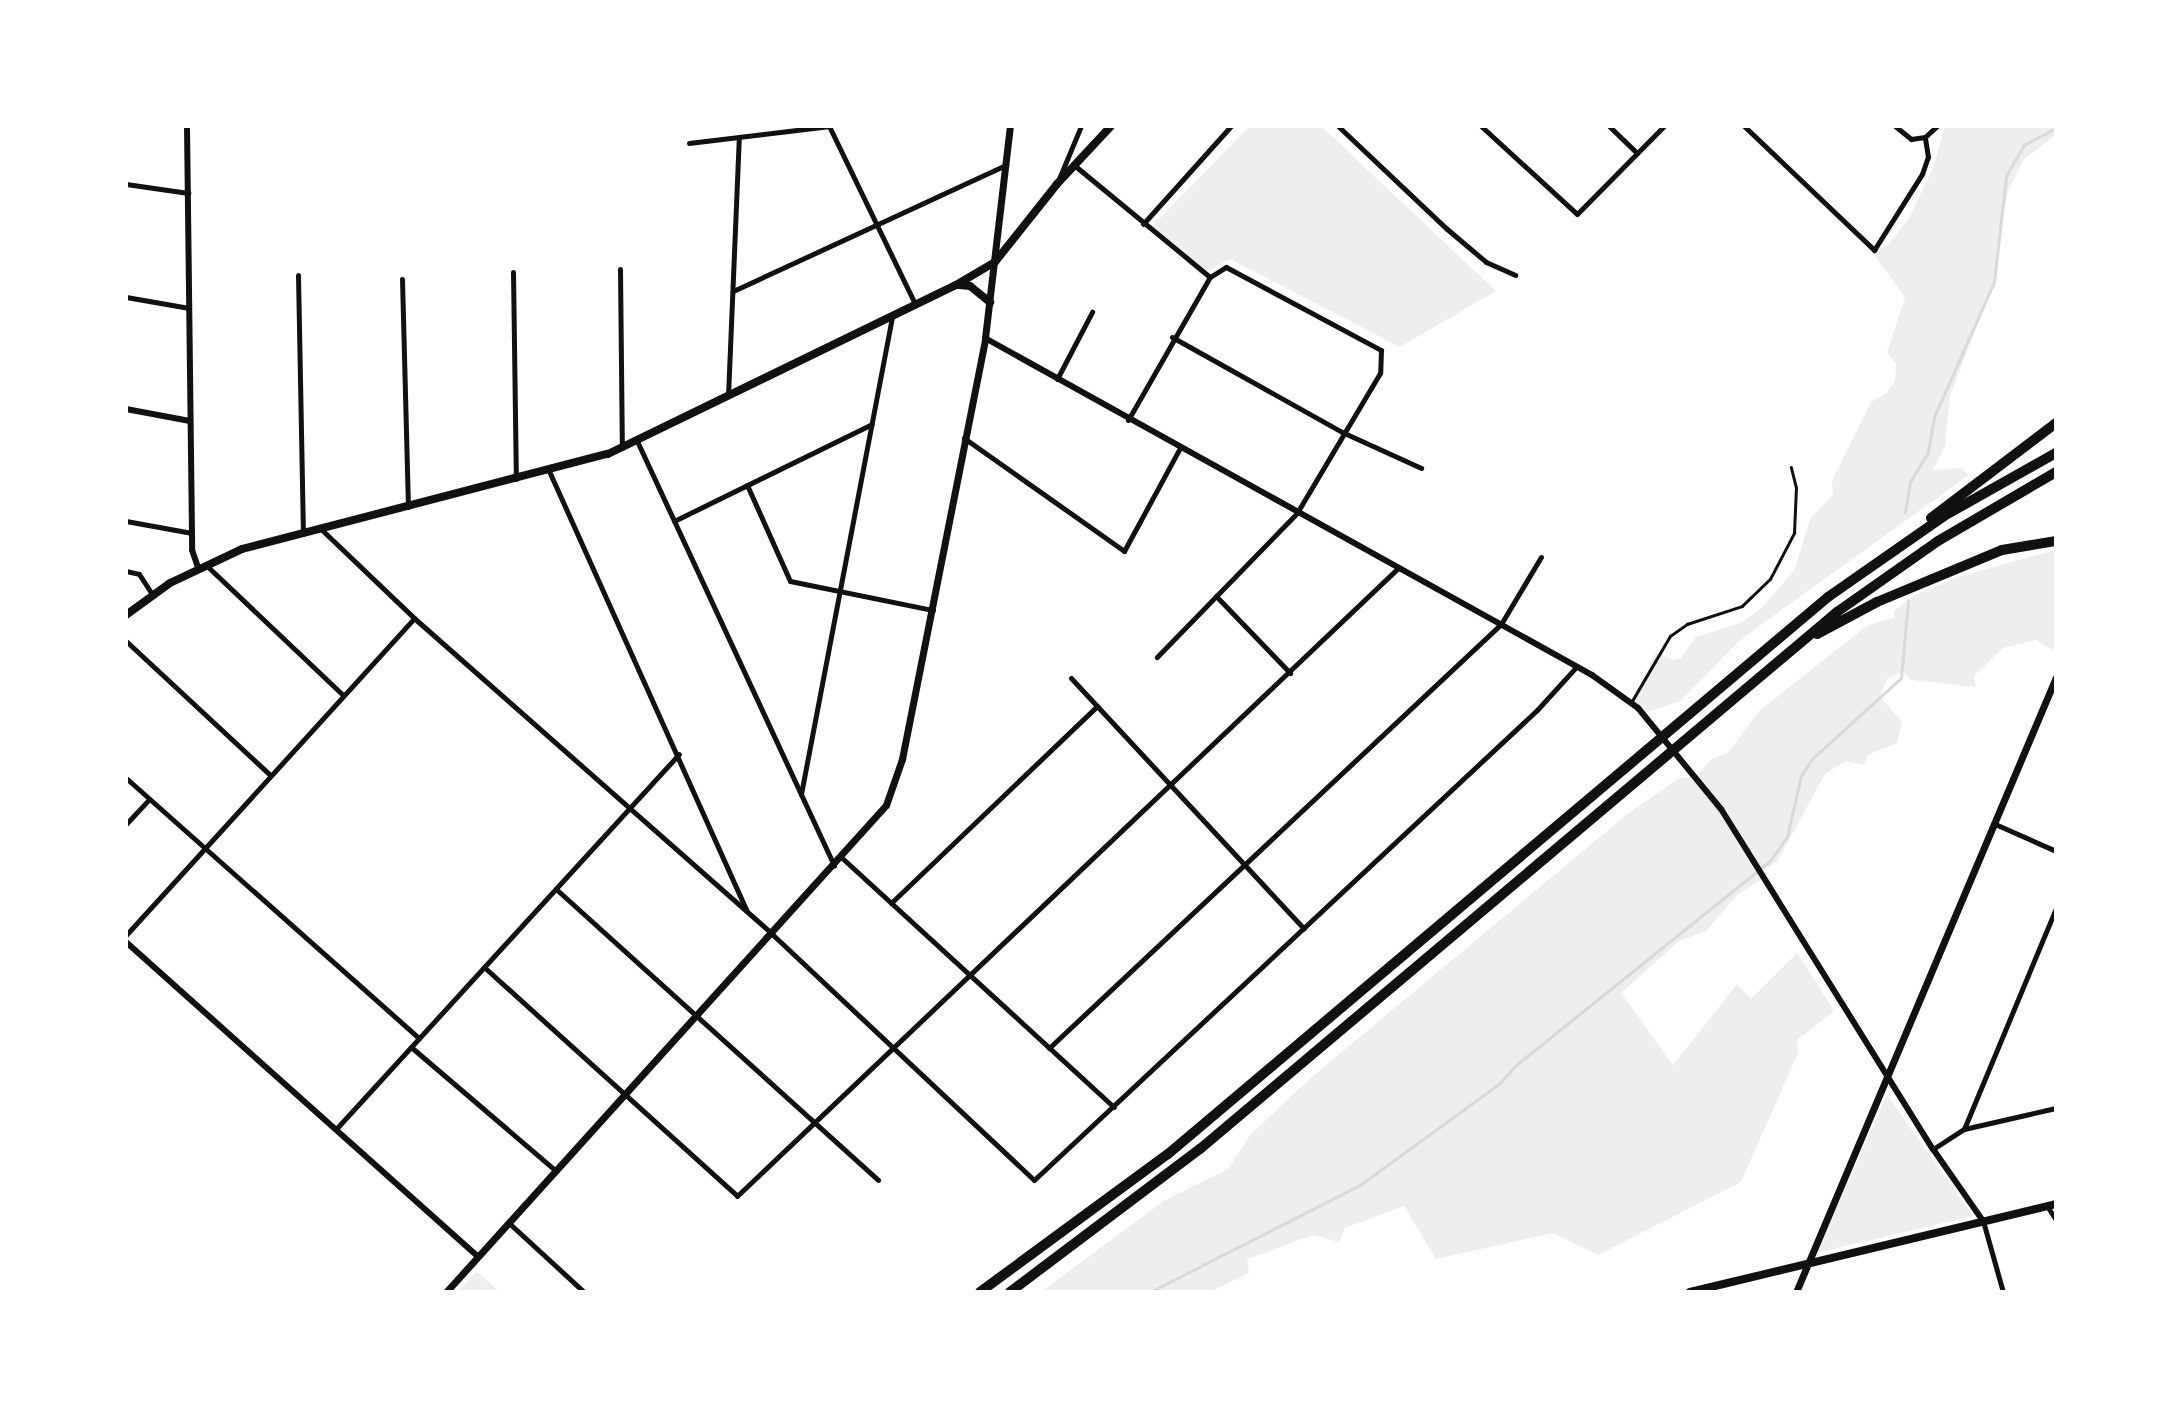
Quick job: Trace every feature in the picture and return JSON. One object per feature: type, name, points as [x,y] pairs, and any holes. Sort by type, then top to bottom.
[{"type":"highway","points":[[980,1292],[1177,1146],[1787,630],[2056,423]]},
{"type":"highway","points":[[1885,556],[2056,453]]},
{"type":"highway","points":[[1010,1292],[1200,1149],[1792,649],[1923,550],[2056,472]]},
{"type":"highway","points":[[1792,649],[1877,602],[1989,555],[2027,542],[2056,541]]},
{"type":"main road","points":[[446,1292],[876,819],[893,790],[933,610],[985,338],[1010,126]]},
{"type":"main road","points":[[126,615],[152,594],[201,565],[321,529],[549,471],[622,448],[956,285],[995,262],[1057,184],[1111,126]]},
{"type":"main road","points":[[956,285],[970,286],[990,302]]},
{"type":"main road","points":[[1796,1292],[2056,677]]},
{"type":"main road","points":[[1690,1292],[2051,1205]]},
{"type":"street","points":[[187,126],[192,533],[201,565],[343,695]]},
{"type":"street","points":[[689,142],[830,126],[915,304]]},
{"type":"street","points":[[1057,184],[1081,126]]},
{"type":"street","points":[[1143,224],[1231,126]]},
{"type":"street","points":[[1338,126],[1486,262],[1515,275]]},
{"type":"street","points":[[1481,126],[1577,214],[1664,126]]},
{"type":"street","points":[[1609,126],[1637,153]]},
{"type":"street","points":[[1744,126],[1874,250],[1922,174],[1928,157],[1925,137]]},
{"type":"street","points":[[1895,126],[1911,139],[1925,137],[1937,126]]},
{"type":"street","points":[[728,396],[739,137]]},
{"type":"street","points":[[733,291],[1006,165]]},
{"type":"street","points":[[1074,165],[1210,277]]},
{"type":"street","points":[[126,184],[188,192]]},
{"type":"street","points":[[1128,420],[1172,337],[1210,277],[1230,267],[1381,350],[1380,373],[1342,432],[1297,513],[1157,657]]},
{"type":"street","points":[[620,269],[622,448]]},
{"type":"street","points":[[513,272],[516,479]]},
{"type":"street","points":[[298,275],[303,534]]},
{"type":"street","points":[[402,279],[408,507]]},
{"type":"street","points":[[126,297],[189,308]]},
{"type":"street","points":[[1057,379],[1092,312]]},
{"type":"street","points":[[801,794],[892,315]]},
{"type":"street","points":[[1172,337],[1342,432],[1421,468]]},
{"type":"street","points":[[985,338],[1128,420],[1577,666],[1638,708],[1703,786],[1756,863],[1933,1149],[1983,1221],[2003,1292]]},
{"type":"street","points":[[126,410],[190,421]]},
{"type":"street","points":[[674,521],[872,424]]},
{"type":"street","points":[[964,438],[1124,551],[1180,448]]},
{"type":"street","points":[[637,441],[834,864]]},
{"type":"street","points":[[549,471],[679,754],[748,914]]},
{"type":"street","points":[[747,485],[790,581],[933,610]]},
{"type":"street","points":[[126,521],[192,533]]},
{"type":"street","points":[[321,529],[414,618],[772,934],[1034,1180],[1537,710],[1577,666]]},
{"type":"street","points":[[1049,1048],[1501,625],[1541,556]]},
{"type":"street","points":[[484,967],[737,1196],[1398,568]]},
{"type":"street","points":[[126,571],[139,574],[152,594]]},
{"type":"street","points":[[1216,596],[1290,673]]},
{"type":"street","points":[[126,935],[203,847],[414,618]]},
{"type":"street","points":[[126,641],[270,775]]},
{"type":"street","points":[[1071,678],[1167,785],[1304,929]]},
{"type":"street","points":[[891,903],[1097,706]]},
{"type":"street","points":[[336,1129],[679,754]]},
{"type":"street","points":[[126,778],[419,1038]]},
{"type":"street","points":[[126,824],[149,799]]},
{"type":"street","points":[[1995,824],[2056,851]]},
{"type":"street","points":[[841,857],[1114,1107]]},
{"type":"street","points":[[556,889],[815,1120],[878,1181]]},
{"type":"street","points":[[1964,1129],[2056,908]]},
{"type":"street","points":[[126,942],[478,1257]]},
{"type":"street","points":[[411,1046],[556,1171]]},
{"type":"street","points":[[1933,1149],[1964,1129],[2056,1108]]},
{"type":"street","points":[[2051,1205],[2056,1220]]},
{"type":"street","points":[[509,1223],[584,1292]]},
{"type":"lane","points":[[1631,703],[1670,636],[1687,624],[1742,606],[1770,579],[1794,533],[1796,488],[1791,468]]},
{"type":"shaded area","points":[[1250,126],[1321,126],[1496,291],[1400,347],[1230,259],[1200,275],[1150,228]]},
{"type":"shaded area","points":[[1945,126],[2056,126],[2056,135],[2024,159],[2009,189],[1998,232],[1996,275],[1950,396],[1945,446],[1933,470],[1961,468],[1969,475],[1740,640],[1680,701],[1644,713],[1633,701],[1656,652],[1673,660],[1681,658],[1696,637],[1741,623],[1764,606],[1795,569],[1810,519],[1833,495],[1832,481],[1871,402],[1887,393],[1895,380],[1896,364],[1887,353],[1905,297],[1869,248],[1887,246],[1908,220],[1933,168]]},
{"type":"shaded area","points":[[2056,550],[2056,652],[2036,640],[2003,648],[1974,676],[1976,687],[1911,680],[1903,671],[1887,679],[1880,696],[1902,722],[1897,743],[1868,755],[1864,765],[1846,761],[1825,774],[1777,862],[1760,872],[1761,880],[1738,894],[1706,931],[1679,941],[1621,993],[1673,1065],[1737,984],[1751,999],[1797,953],[1806,966],[1834,1011],[1797,1040],[1798,1053],[1741,1182],[1598,1255],[1553,1233],[1436,1259],[1404,1206],[1345,1228],[1339,1242],[1313,1235],[1247,1259],[1249,1273],[1210,1292],[1041,1292],[1165,1200],[1228,1169],[1251,1134],[1314,1075],[1630,812],[1678,779],[1695,777],[1713,758],[1728,753],[1759,711],[1868,625],[1894,618],[1894,611],[1913,596],[1960,576]]},
{"type":"shaded area","points":[[1887,1095],[1973,1216],[1816,1253]]},
{"type":"shaded area","points":[[475,1273],[479,1273],[500,1292],[457,1292]]},
{"type":"waterway","points":[[1905,513],[1910,482],[1928,452],[1934,417],[1994,282],[2006,176],[2024,145],[2056,128]]},
{"type":"waterway","points":[[1150,1292],[1360,1185],[1499,1084],[1515,1066],[1770,861],[1787,837],[1801,776],[1812,759],[1901,678],[1908,601]]}]
